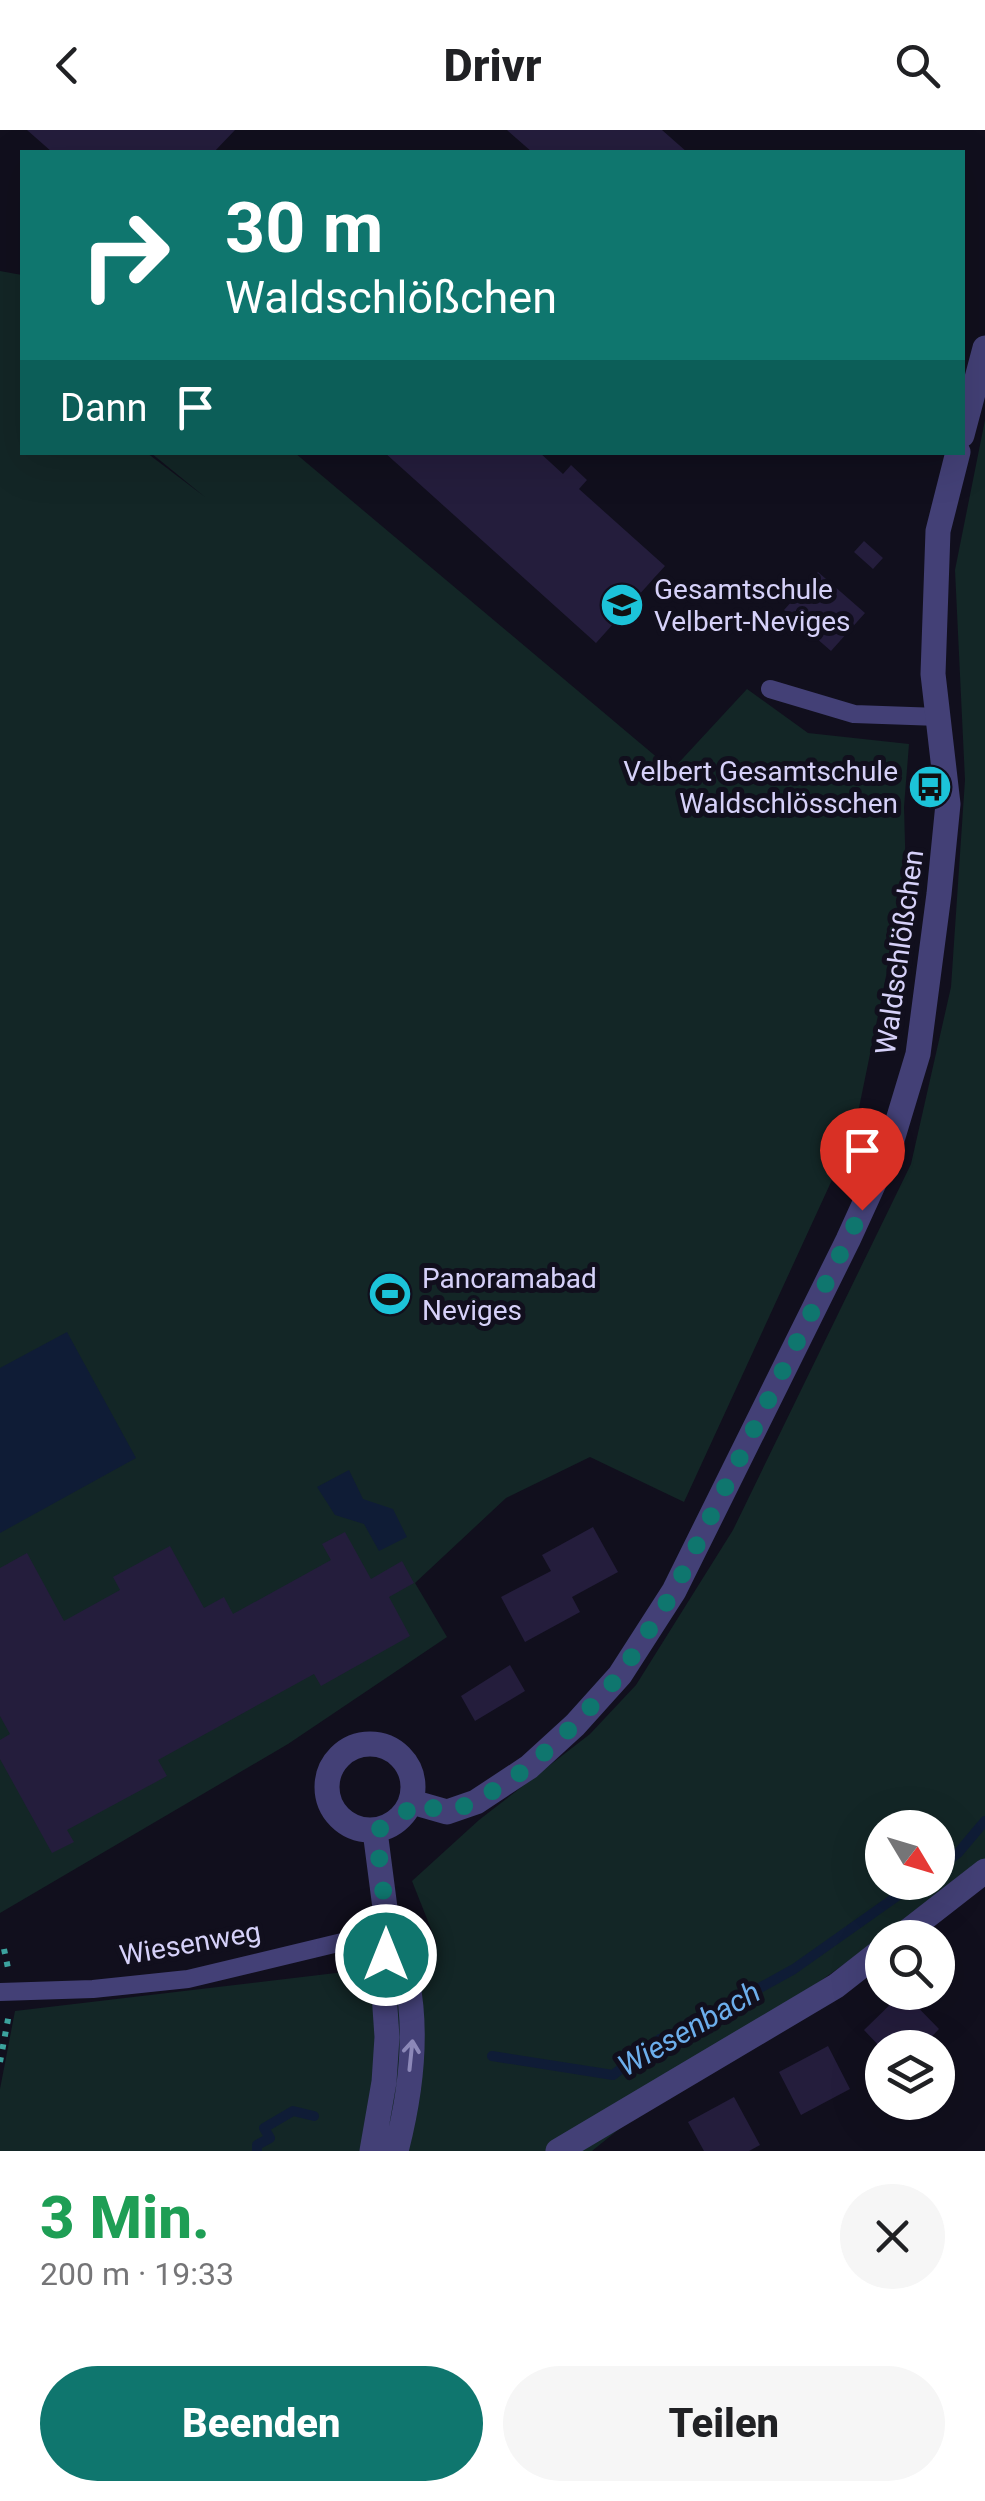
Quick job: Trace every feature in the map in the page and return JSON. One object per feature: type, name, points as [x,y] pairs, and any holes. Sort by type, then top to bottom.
[{"type":"street","points":[[965,425],[985,348]]},
{"type":"street","name":"Waldschlößchen","points":[[412,1802],[447,1812],[476,1802],[529,1767],[620,1675],[674,1591],[889,1150],[918,1054],[948,804],[933,674],[938,531],[957,455]]},
{"type":"street","points":[[365,1743],[382,1744],[398,1752],[414,1782],[412,1802],[405,1814],[376,1831],[342,1822],[326,1792],[335,1759],[365,1743]]},
{"type":"street","points":[[372,2151],[387,2038],[382,1980],[388,1931],[376,1831]]},
{"type":"street","points":[[922,1920],[985,1871]]},
{"type":"street","points":[[388,1931],[407,1978],[412,2038],[404,2120],[396,2151]]},
{"type":"street","points":[[558,2151],[836,1986],[865,1963]]},
{"type":"lane","points":[[770,689],[854,714],[939,717]]},
{"type":"lane","name":"Wiesenweg","points":[[0,1992],[93,1989],[188,1979],[388,1931]]},
{"type":"green space","name":"Panoramabad Neviges","points":[[0,271],[20,275],[20,455],[150,455],[205,497],[153,455],[297,455],[672,770],[747,689],[808,733],[909,744],[904,807],[906,879],[854,1132],[684,1502],[590,1457],[506,1498],[415,1583],[447,1637],[288,1744],[0,1913]]},
{"type":"green space","points":[[985,420],[985,1859],[955,1882],[955,1810],[865,1810],[865,1900],[931,1900],[904,1920],[865,1920],[865,1949],[592,2151],[0,2151],[0,2089],[15,2011],[336,1973],[437,1944],[412,1881],[479,1820],[590,1734],[636,1685],[733,1530],[911,1164],[951,987],[965,780],[955,570]]},
{"type":"water","points":[[67,1332],[136,1458],[0,1533],[0,1368]]},
{"type":"water","points":[[349,1470],[363,1499],[393,1509],[407,1537],[379,1551],[364,1524],[335,1515],[317,1487]]},
{"type":"building","points":[[27,130],[235,130],[216,150],[50,150]]},
{"type":"building","points":[[507,130],[662,130],[685,150],[530,150]]},
{"type":"building","points":[[387,455],[542,455],[563,474],[571,465],[587,480],[579,489],[665,566],[637,597],[628,589],[613,604],[623,613],[596,643]]},
{"type":"building","points":[[864,541],[883,558],[873,569],[854,552]]},
{"type":"building","points":[[818,572],[865,613],[831,651],[784,610]]},
{"type":"building","points":[[593,1527],[618,1572],[572,1597],[580,1612],[525,1642],[501,1597],[551,1571],[542,1555]]},
{"type":"building","points":[[345,1532],[371,1579],[402,1561],[414,1583],[389,1597],[410,1636],[321,1686],[314,1674],[158,1760],[167,1776],[67,1830],[74,1842],[52,1853],[0,1759],[0,1740],[10,1734],[0,1716],[0,1568],[27,1553],[64,1621],[120,1590],[113,1577],[170,1546],[204,1608],[224,1597],[233,1614],[331,1560],[322,1544]]},
{"type":"building","points":[[510,1665],[525,1691],[475,1721],[461,1696]]},
{"type":"building","points":[[885,2010],[921,2010],[939,2029],[865,2031]]},
{"type":"building","points":[[828,2046],[850,2089],[801,2115],[779,2072]]},
{"type":"building","points":[[734,2097],[760,2145],[749,2151],[704,2151],[688,2122]]},
{"type":"waterway","name":"Wiesenbach","points":[[955,1855],[985,1821]]},
{"type":"waterway","name":"Wiesenbach","points":[[492,2056],[613,2075],[660,2039],[697,2031],[727,2006],[794,1969],[892,1900]]},
{"type":"waterway","name":"Wiesenbach","points":[[257,2151],[257,2145],[270,2138],[264,2128],[293,2111],[314,2116]]},
{"type":"place","name":"Gesamtschule Velbert-Neviges","points":[[622,605]]},
{"type":"place","name":"Velbert Gesamtschule Waldschlösschen","points":[[930,787]]},
{"type":"place","name":"Panoramabad Neviges","points":[[390,1294]]},
{"type":"route","points":[[386,1955],[388,1931],[376,1831],[405,1814],[412,1802],[447,1812],[476,1802],[529,1767],[620,1675],[674,1591],[862,1210]]}]
